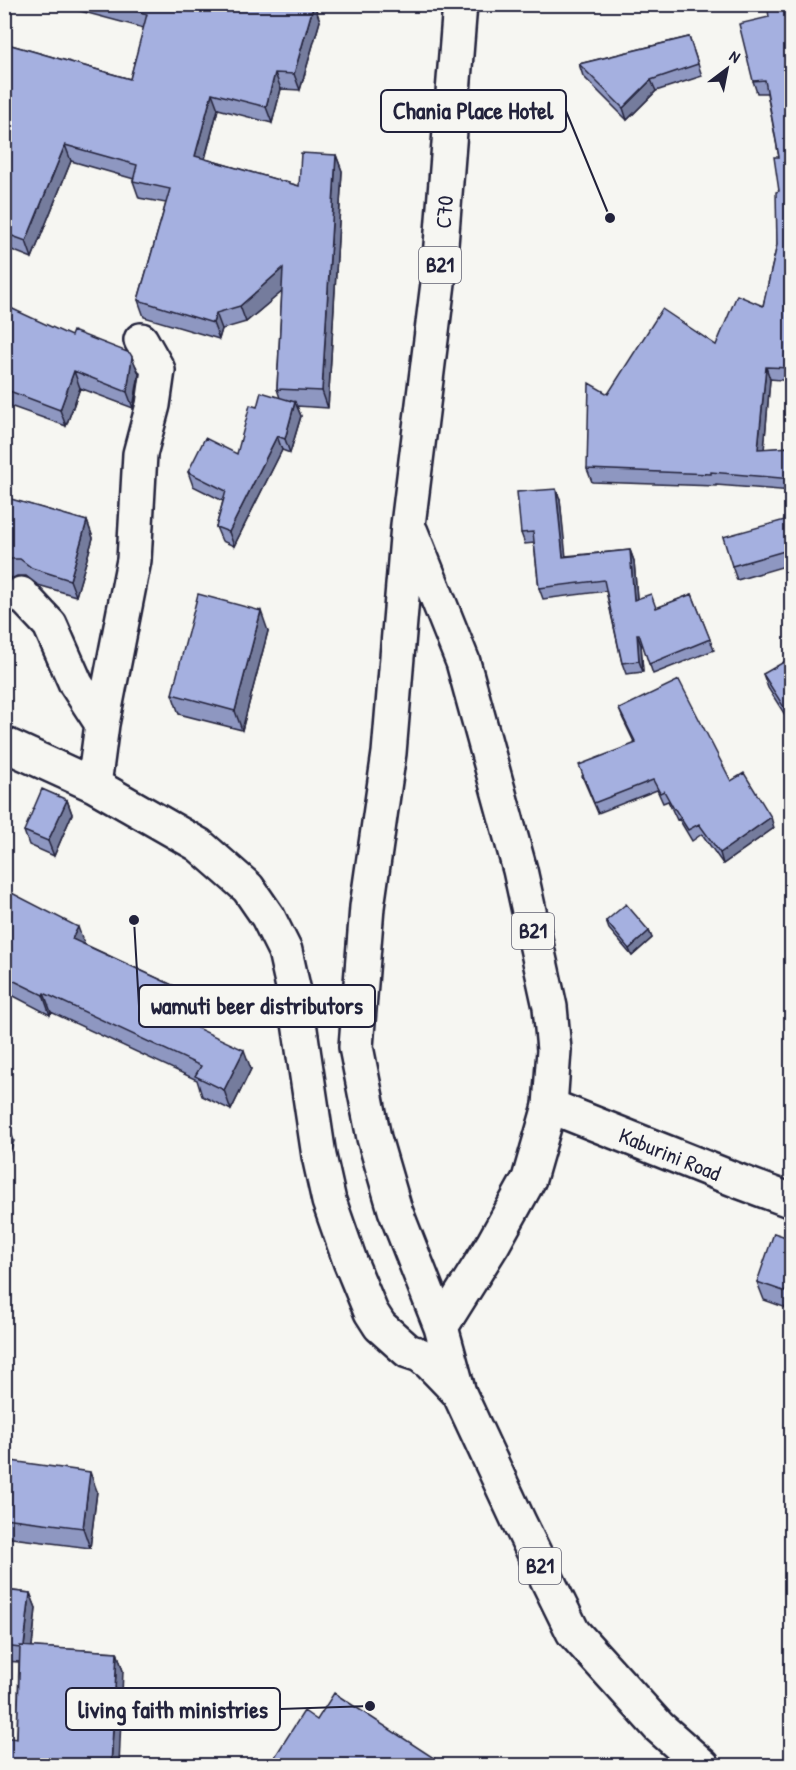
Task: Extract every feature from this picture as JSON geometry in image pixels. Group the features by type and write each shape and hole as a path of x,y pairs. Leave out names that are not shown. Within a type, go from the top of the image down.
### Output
{"main road":[{"name":"C70","path":"408,525 438,283 460,4"},
{"path":"94,785 102,724 134,560 140,454 153,405 158,370 141,340"},
{"name":"B21","path":"408,525 463,662 520,870 550,1007 554,1050 550,1106 529,1179 493,1244 441,1327"},
{"name":"B21","path":"408,525 389,753 367,907 356,1047 374,1138 395,1210 441,1327 459,1393 573,1632 659,1727 703,1766"},
{"path":"21,594 50,625 76,684 102,724"},
{"path":"4,744 94,785 198,845 248,888 268,917 285,951 295,996 319,1156 329,1201 371,1312 380,1326 408,1351 420,1355 430,1363 459,1393"},
{"name":"Kaburini Road","path":"550,1106 792,1201"}],"building":[{"path":"112,4 314,4 294,74 275,73 266,107 212,93 195,156 299,186 301,153 336,155 322,391 277,389 283,268 240,306 216,313 213,323 138,300 170,189 133,181 137,165 65,145 26,241 4,233 4,43 130,79 147,14"},
{"path":"767,4 792,4 792,368 766,367 758,449 792,447 792,479 711,472 711,474 587,469 589,383 608,394 662,309 716,345 737,295 763,306 777,245 776,192 779,191 774,157 779,157 765,80 753,81 739,24 769,17"},
{"path":"689,37 698,64 651,80 623,108 579,64"},
{"path":"4,305 71,336 73,331 130,353 132,357 127,392 74,371 60,410 4,389"},
{"path":"261,392 295,402 285,439 277,436 229,532 216,527 226,491 188,472 205,438 237,454 250,405 257,407"},
{"path":"556,489 563,557 630,550 634,600 651,594 656,608 692,594 710,639 649,664 639,634 637,634 639,661 622,663 604,580 539,588 533,532 521,533 517,492"},
{"path":"4,497 87,521 70,580 32,568 20,559 4,560"},
{"path":"792,518 792,557 788,550 732,566 723,537"},
{"path":"198,594 261,611 235,711 172,694"},
{"path":"789,659 792,664 792,720 763,674"},
{"path":"679,680 731,781 744,773 771,817 720,853 699,824 688,830 664,791 660,793 653,780 594,803 579,765 636,743 619,709"},
{"path":"42,789 67,800 48,841 24,831"},
{"path":"4,889 78,927 72,939 194,995 182,1021 244,1050 224,1090 195,1076 201,1066 4,976"},
{"path":"626,904 649,931 629,949 606,921"},
{"path":"774,1233 792,1239 792,1294 757,1282"},
{"path":"4,1460 90,1472 83,1528 4,1518"},
{"path":"4,1590 30,1593 24,1646 20,1648 4,1646"},
{"path":"20,1646 117,1652 111,1766 4,1766 4,1737 17,1739"},
{"path":"334,1693 446,1766 269,1766 304,1711 317,1720"}],"place":[{"name":"Chania Place Hotel","path":"610,218"},
{"name":"wamuti beer distributors","path":"134,920"},
{"name":"living faith ministries","path":"370,1706"}]}
